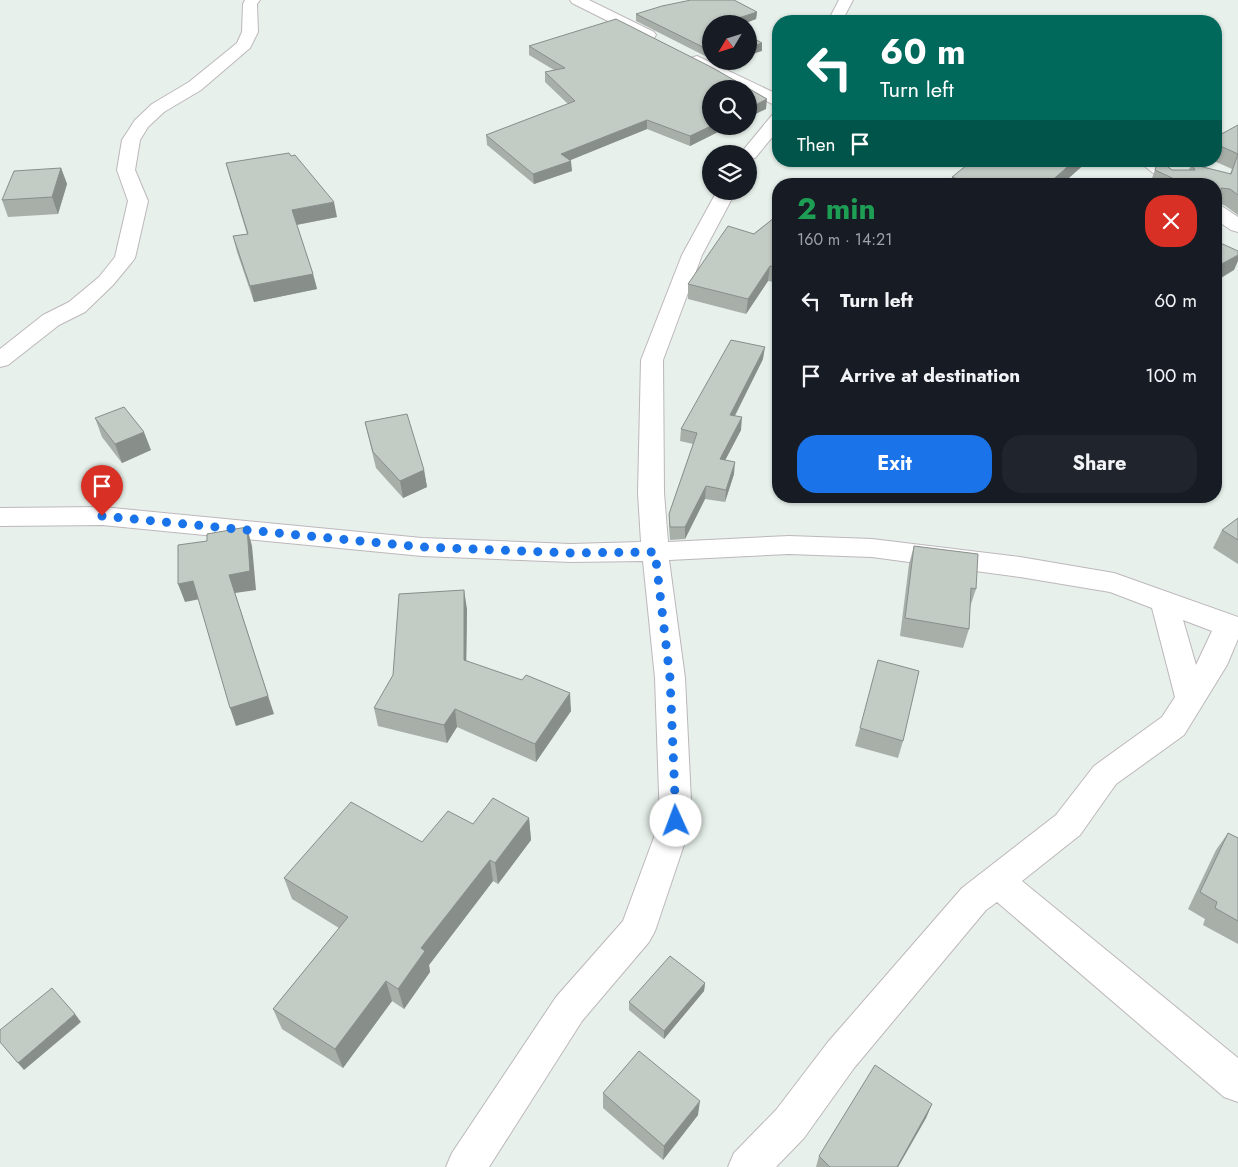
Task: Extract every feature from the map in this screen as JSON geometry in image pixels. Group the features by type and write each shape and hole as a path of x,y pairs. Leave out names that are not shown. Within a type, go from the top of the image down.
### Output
{"street":[{"path":"0,360 51,320 78,307 106,281 125,258 138,201 126,170 131,140 141,124 158,108 195,86 244,45 250,32 250,4 252,0"},
{"path":"576,0 660,41"},
{"path":"843,15 846,0"},
{"path":"686,55 772,98"},
{"path":"756,145 772,126"},
{"path":"1155,167 1171,178"},
{"path":"466,1167 569,1009 637,931 676,821 670,678 655,552 651,492 652,360 692,255 722,200"},
{"path":"1222,214 1238,226"},
{"path":"0,517 102,516 422,547 571,553 655,552 789,545 872,548 1011,566 1114,583 1233,627 1212,665 1173,726 1105,775 1068,825 974,899 841,1055 790,1124 748,1167"},
{"path":"1164,602 1190,700"},
{"path":"997,881 1238,1083"}],"building":[{"path":"691,0 734,0 757,12 748,15 702,15 702,47 636,14"},
{"path":"616,19 702,62 702,70 716,70 734,80 702,80 702,130 690,136 647,120 561,154 571,161 533,174 486,135 575,101 545,72 565,68 529,46"},
{"path":"757,93 767,99 757,104"},
{"path":"1238,125 1238,154 1222,147 1222,134"},
{"path":"289,153 291,156 295,155 334,202 292,210 313,274 250,286 233,236 248,234 226,163"},
{"path":"1238,154 1238,195 1230,189 1222,188 1222,178 1172,178 1155,170 1156,167 1168,167 1172,170 1195,170 1193,167 1203,167 1231,174"},
{"path":"964,167 1067,167 1055,178 952,177"},
{"path":"61,168 52,197 2,200 14,171"},
{"path":"772,220 772,266 770,266 748,299 688,284 728,226 754,234"},
{"path":"1222,244 1238,251 1238,255 1222,264"},
{"path":"731,340 765,347 730,415 742,417 720,459 735,462 726,490 706,486 685,527 670,527 669,514 697,433 681,429"},
{"path":"124,407 144,432 115,444 95,418"},
{"path":"407,414 424,470 400,481 373,452 365,422"},
{"path":"1238,518 1238,540 1222,530"},
{"path":"247,527 250,571 229,575 268,696 230,708 193,581 178,584 178,545 207,541 207,534"},
{"path":"914,546 978,554 976,589 971,588 969,629 905,618"},
{"path":"464,590 464,660 522,680 526,675 570,693 535,744 455,709 444,725 374,708 393,675 399,594"},
{"path":"878,660 919,671 903,741 860,728"},
{"path":"493,798 529,818 495,863 490,860 421,948 425,951 398,989 386,981 335,1049 273,1009 348,917 284,878 351,802 422,842 448,811 473,824"},
{"path":"1228,833 1238,838 1238,921 1215,908 1217,902 1200,892"},
{"path":"670,956 705,983 664,1031 629,1002"},
{"path":"52,988 75,1014 18,1063 0,1042 0,1030"},
{"path":"639,1051 700,1101 664,1146 603,1093"},
{"path":"875,1065 932,1104 897,1167 830,1167 819,1156"}],"route":[{"path":"102,516 422,547 571,553 655,552 670,678 676,821"}]}
